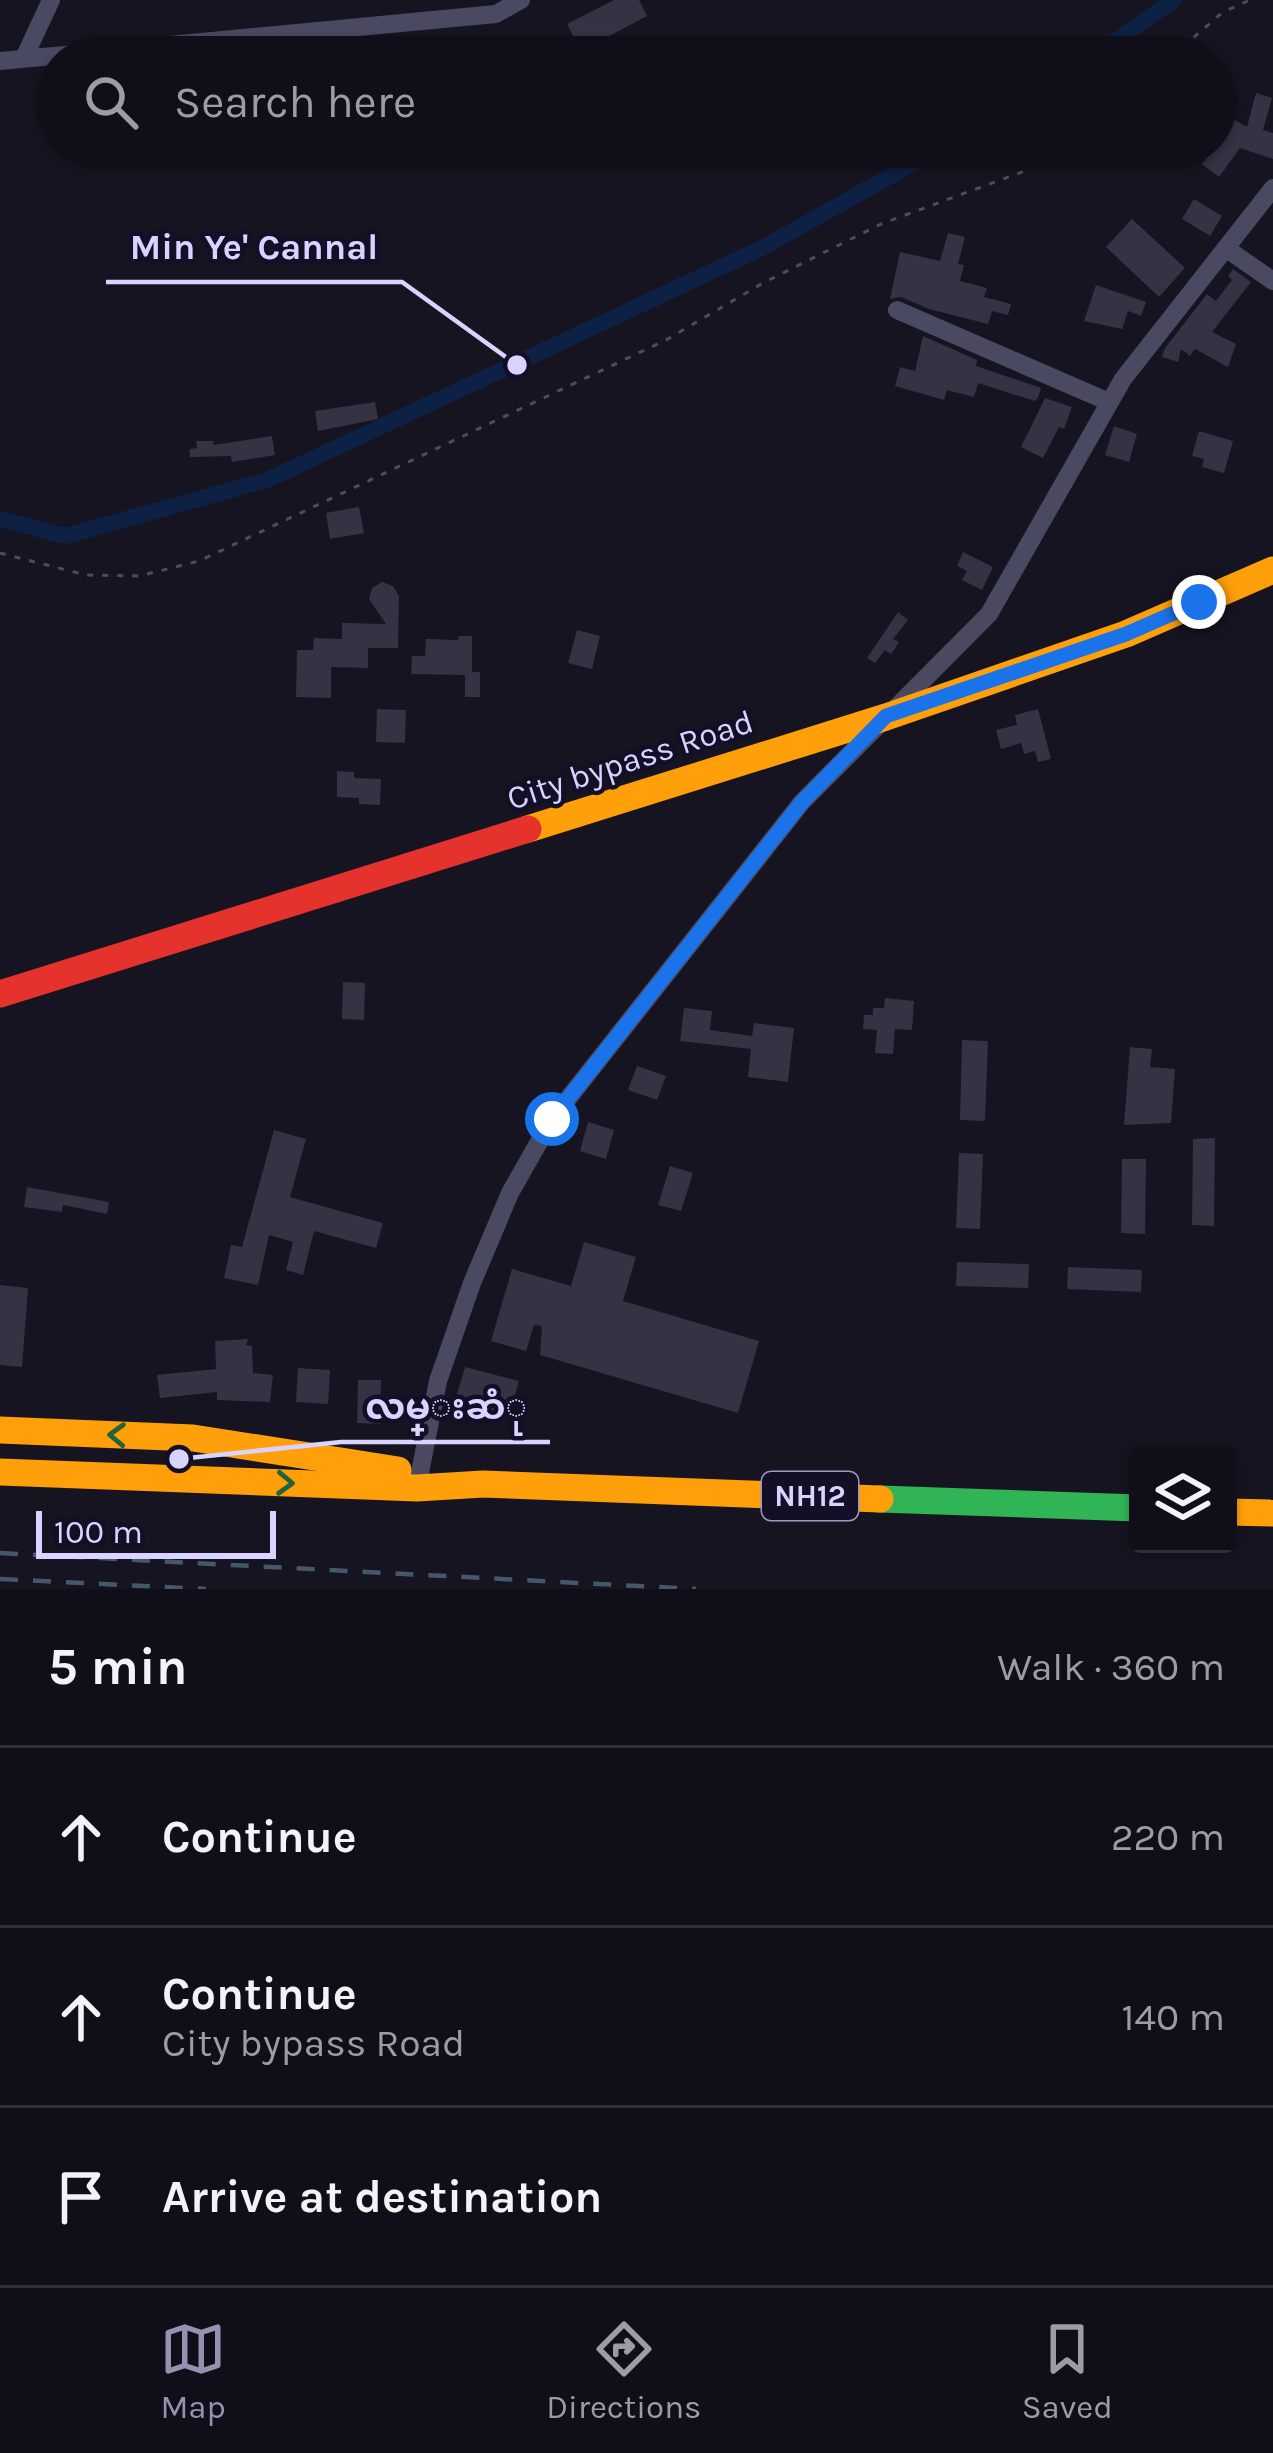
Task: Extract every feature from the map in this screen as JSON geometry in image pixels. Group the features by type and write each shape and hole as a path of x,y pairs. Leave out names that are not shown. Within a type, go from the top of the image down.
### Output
{"main road":[{"name":"City bypass Road","path":"0,994 886,716 1126,634 1273,570"},
{"name":"NH12","path":"0,1430 193,1438 419,1480"},
{"name":"NH12","path":"0,1472 419,1480 1129,1508"},
{"path":"1237,1512 1273,1513"}],"street":[{"path":"24,58 51,0"},
{"path":"260,36 496,14 521,0"},
{"path":"0,61 36,57"},
{"path":"419,1480 438,1381 472,1283 510,1193 552,1119 802,802 989,614 1123,379 1273,188"},
{"path":"1227,250 1273,281"},
{"path":"897,310 1109,402"}],"path":[{"path":"1195,36 1223,11 1250,0"},
{"path":"0,553 86,574 139,576 199,561 646,350 763,283 881,224 1028,168"}],"building":[{"path":"614,0 639,0 647,16 609,36 573,36 567,24"},
{"path":"1256,93 1272,98 1263,130 1273,133 1273,159 1240,148 1237,152 1237,121 1247,127"},
{"path":"1194,199 1222,216 1210,236 1182,219"},
{"path":"1132,219 1185,268 1159,297 1106,247"},
{"path":"948,233 965,237 958,264 964,265 960,281 987,288 984,297 1011,304 1008,315 992,311 988,324 901,297 890,299 900,252 940,261"},
{"path":"1233,269 1251,282 1212,332 1236,344 1228,367 1195,349 1190,356 1181,349 1178,362 1162,357 1207,294 1216,301 1232,280 1228,276"},
{"path":"1096,285 1146,302 1141,316 1128,311 1122,329 1084,321"},
{"path":"923,336 977,360 976,366 1041,388 1038,398 1035,401 978,383 974,397 947,390 944,400 895,386 900,367 915,371"},
{"path":"1045,398 1072,407 1064,429 1059,427 1043,458 1021,447"},
{"path":"375,402 378,419 318,431 315,411"},
{"path":"1114,426 1137,434 1129,462 1105,455"},
{"path":"1199,431 1233,441 1224,473 1202,467 1204,459 1192,456"},
{"path":"272,436 275,455 232,462 231,456 190,457 196,441 213,441 214,445"},
{"path":"359,507 364,533 330,539 326,513"},
{"path":"963,552 993,567 982,590 962,580 967,571 957,566"},
{"path":"382,582 393,586 399,596 398,648 368,648 368,668 331,667 331,698 296,697 297,650 313,650 314,638 342,639 342,623 386,624 369,599 372,588"},
{"path":"898,612 908,620 893,639 899,642 891,654 885,650 875,663 867,658"},
{"path":"577,630 600,636 592,669 568,663"},
{"path":"472,636 472,672 480,672 480,697 465,697 465,675 411,674 412,656 425,656 426,639 458,640"},
{"path":"377,709 406,710 405,743 376,742"},
{"path":"1038,709 1051,759 1038,762 1035,751 1024,754 1021,743 1001,749 996,730 1017,725 1015,715"},
{"path":"337,771 354,772 354,778 381,779 380,805 337,797"},
{"path":"343,982 365,983 364,1020 342,1019"},
{"path":"885,998 914,1001 912,1030 895,1029 893,1054 875,1053 877,1030 863,1029 864,1015 873,1015 873,1008 884,1008"},
{"path":"684,1008 712,1011 710,1030 752,1036 754,1023 794,1028 788,1082 748,1077 751,1049 680,1041"},
{"path":"962,1040 988,1041 985,1121 960,1120"},
{"path":"1130,1047 1152,1049 1150,1067 1175,1069 1171,1123 1124,1125"},
{"path":"637,1066 666,1076 657,1100 628,1090"},
{"path":"588,1122 614,1130 606,1159 580,1151"},
{"path":"274,1130 306,1139 290,1197 383,1223 376,1248 314,1231 303,1275 286,1270 293,1242 269,1235 258,1285 224,1278 231,1245 242,1247"},
{"path":"1215,1138 1214,1226 1192,1225 1193,1139"},
{"path":"959,1153 983,1154 980,1229 956,1228"},
{"path":"1122,1159 1146,1159 1145,1234 1121,1233"},
{"path":"670,1166 693,1173 681,1211 658,1205"},
{"path":"27,1187 109,1202 107,1214 63,1205 62,1212 24,1207"},
{"path":"584,1242 636,1257 623,1301 759,1341 738,1413 540,1355 542,1326 534,1325 526,1351 491,1341 512,1269 571,1286"},
{"path":"957,1262 1029,1264 1028,1288 956,1286"},
{"path":"1068,1267 1142,1270 1141,1292 1067,1289"},
{"path":"0,1285 28,1288 22,1367 0,1365"},
{"path":"248,1339 253,1373 273,1375 270,1402 217,1400 217,1392 160,1398 157,1375 216,1369 215,1341"},
{"path":"465,1367 519,1381 509,1415 455,1401"},
{"path":"298,1368 330,1370 328,1404 296,1402"},
{"path":"358,1380 381,1380 380,1424 357,1423"}],"waterway":[{"path":"1122,36 1174,0"},
{"path":"0,519 65,536 267,480 762,248 905,168"}],"railway":[{"path":"0,1553 696,1589"},
{"path":"0,1579 206,1589"}],"traffic: fast":[{"path":"880,1499 1129,1508"}],"traffic: slow":[{"path":"528,829 886,717 1126,634 1273,570"},
{"path":"0,1430 193,1438 398,1470"},
{"path":"0,1472 880,1499"},
{"path":"1237,1512 1273,1513"}],"traffic: jam":[{"path":"0,994 528,829"}],"place":[{"name":"Min Ye' Cannal","path":"517,365"},
{"name":"လမ္းဆံု","path":"179,1459"}],"route":[{"path":"552,1119 802,802 886,716 1126,634 1199,602"}]}
